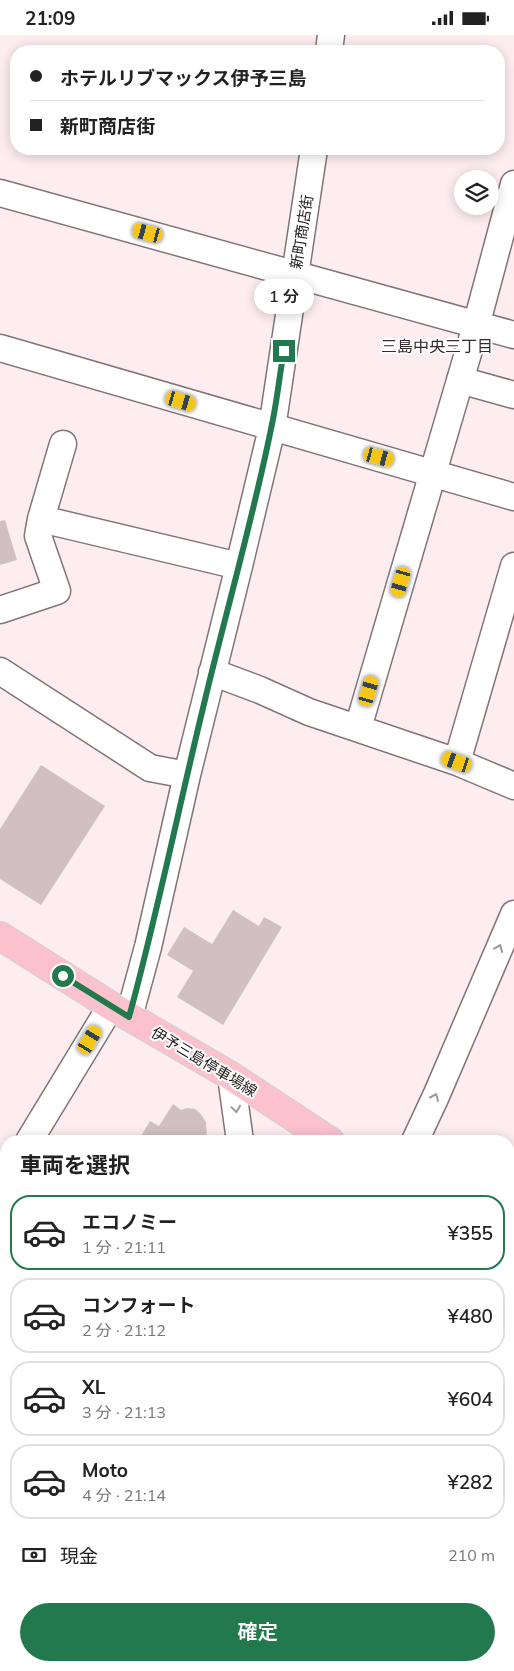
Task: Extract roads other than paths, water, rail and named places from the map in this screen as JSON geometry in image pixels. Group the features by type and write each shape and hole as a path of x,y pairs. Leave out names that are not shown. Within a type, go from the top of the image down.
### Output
{"main road":[{"name":"伊予三島停車場線","path":"0,936 120,1012 231,1076 321,1135"}],"street":[{"name":"新町商店街","path":"33,1135 120,1012 148,947 187,775 272,428 313,155"},
{"path":"358,728 476,325 514,184"},
{"path":"0,193 514,335"},
{"path":"0,348 514,497"},
{"path":"460,380 514,395"},
{"path":"0,610 57,591 38,536 41,519 64,444"},
{"path":"41,519 239,566"},
{"path":"457,762 514,566"},
{"path":"0,671 150,768 187,775"},
{"path":"212,672 260,690 309,712 457,762 514,786"},
{"path":"418,1135 514,914"},
{"path":"231,1076 239,1135"}],"district":[{"name":"三島中央三丁目","path":"437,346"}]}
